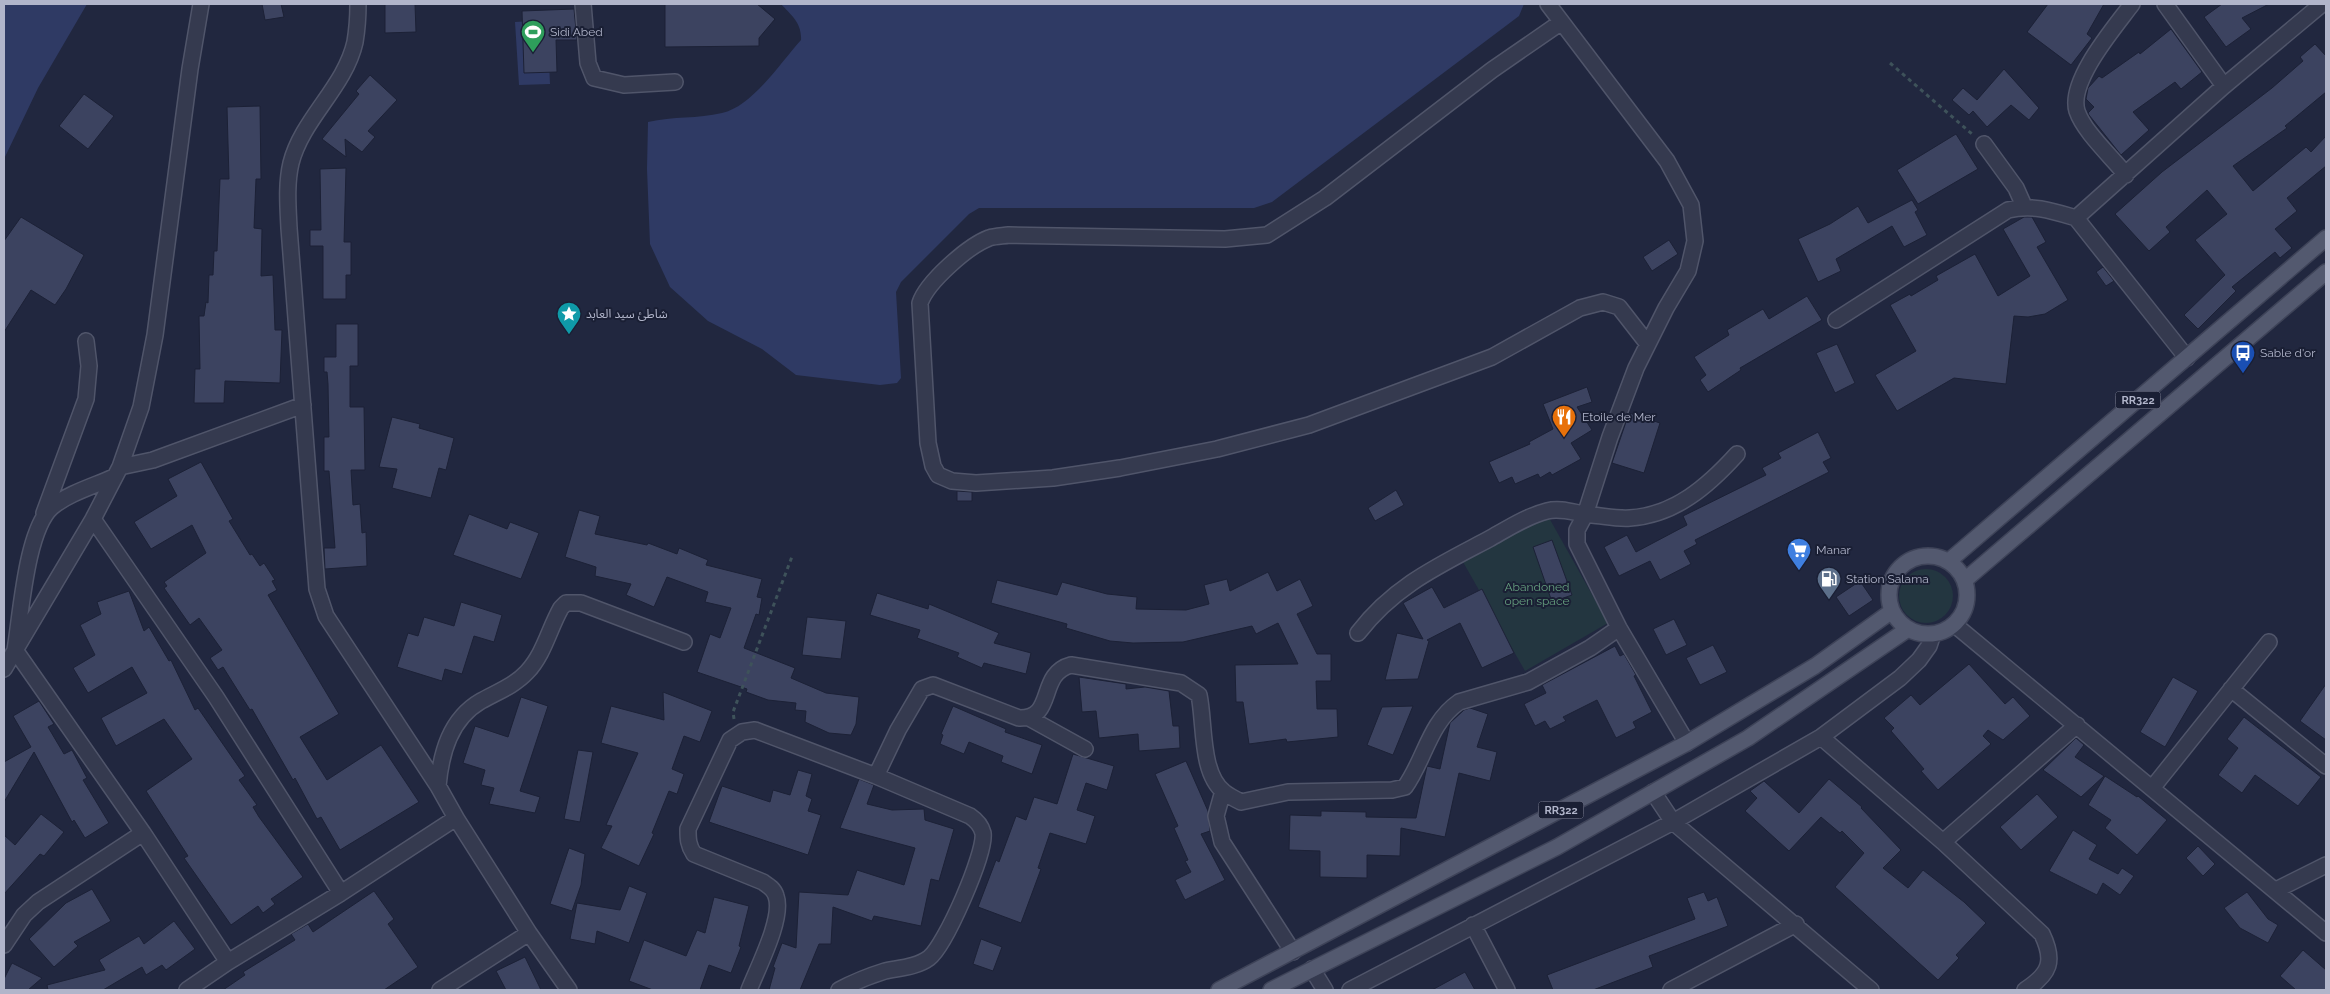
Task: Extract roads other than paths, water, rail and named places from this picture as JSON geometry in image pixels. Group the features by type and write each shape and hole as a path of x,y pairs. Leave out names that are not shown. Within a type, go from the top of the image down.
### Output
{"main road":[{"name":"RR322","path":"1949,561 2326,238"},
{"name":"RR322","path":"1965,580 2326,272"},
{"path":"1925,556 1938,556 1949,561 1959,569 1965,580 1968,592 1967,604 1962,616 1955,625 1933,634 1920,634 1908,629 1892,611 1889,599 1890,586 1894,575 1902,565 1913,559 1925,556"},
{"name":"RR322","path":"1219,990 1687,743 1815,666 1892,611"},
{"name":"RR322","path":"1271,990 1557,847 1748,738 1908,629"}],"street":[{"path":"4,669 93,519 117,472 141,406 150,371 190,69 201,4"},
{"path":"358,4 355,43 342,73 300,140 291,163 288,190 289,228 317,589 326,616 438,786 456,818 529,933 569,990"},
{"path":"583,4 588,63 594,78 624,85 675,82"},
{"path":"1548,4 1560,23 1667,161 1690,205 1695,241 1688,271 1647,343 1610,437 1585,515 1577,530 1577,544 1619,628 1687,743"},
{"path":"2126,175 2085,126 2077,110 2076,94 2084,72 2132,4"},
{"path":"2165,4 2224,86"},
{"path":"2076,218 2224,86 2322,4"},
{"path":"1560,23 1492,70 1325,198 1266,235 1225,239 1008,235 990,238 976,245 930,285 920,303 928,442 933,466 938,475 952,481 976,483 1053,478 1218,449 1309,425 1492,357 1580,308 1603,302 1619,307 1647,343"},
{"path":"1984,144 2016,188 2024,206"},
{"path":"1836,320 2008,210 2024,206 2042,208 2076,218 2187,358"},
{"path":"86,341 89,366 86,399 32,543 16,650 143,833 228,962"},
{"path":"42,519 60,501 117,472 303,405"},
{"path":"1358,633 1372,614 1403,587 1423,574 1528,518 1548,511 1572,511 1585,515 1630,518 1663,511 1690,499 1717,476 1737,454"},
{"path":"93,519 216,697 341,893"},
{"path":"438,786 440,762 448,738 462,717 481,701 513,684 527,672 538,658 557,614 566,603 581,603 684,642"},
{"path":"1955,625 2326,933"},
{"path":"876,776 898,730 922,689 933,686 1018,718 1029,718 1036,715 1041,708 1054,675 1061,668 1071,666 1181,683 1191,688 1199,695 1207,760 1214,778 1223,791 1241,802 1288,792 1392,790 1405,787 1412,777 1436,726 1450,708 1459,702 1528,682 1590,648 1619,628"},
{"path":"1350,990 1673,822 1821,737 1900,678 1920,660 1929,646 1933,634"},
{"path":"2152,787 2269,642"},
{"path":"2231,689 2326,766"},
{"path":"1029,718 1085,749"},
{"path":"1943,842 2077,725"},
{"path":"749,990 776,919 778,906 776,896 771,887 763,882 694,854 689,847 688,829 730,740 742,732 755,730 876,776 976,820 982,831 982,846 945,939 930,957 922,962 866,977 839,990"},
{"path":"1821,737 1943,842 2042,934 2048,947 2050,964 2044,976 2025,990"},
{"path":"1223,791 1216,816 1222,842 1293,952"},
{"path":"1653,792 1673,822 1796,924 1871,990"},
{"path":"187,990 228,962 341,893 456,818"},
{"path":"4,945 24,915 38,902 143,833"},
{"path":"2276,890 2326,864"},
{"path":"1671,990 1796,924"},
{"path":"1473,925 1507,990"},
{"path":"440,990 529,933"},
{"path":"1312,969 1324,990"}],"water":[{"path":"4,4 87,4 38,88 4,159"},
{"path":"781,4 1524,4 1519,16 1272,202 1254,208 979,208 969,214 901,282 896,292 901,378 897,383 880,385 796,375 762,349 708,321 670,287 650,244 647,169 648,122 722,113 733,109 755,93 801,40 798,24"},
{"name":"Sidi Abed","path":"547,20 550,84 519,85 515,22"}],"place":[{"name":"Sidi Abed","path":"533,53"},
{"name":"شاطئ سيد العابد","path":"569,335"},
{"name":"Sable d'or","path":"2243,374"},
{"name":"Etoile de Mer","path":"1564,438"},
{"name":"Manar","path":"1799,571"},
{"name":"Station Salama","path":"1829,600"}],"park label":[{"name":"Abandoned open space","path":"1537,594"}]}
